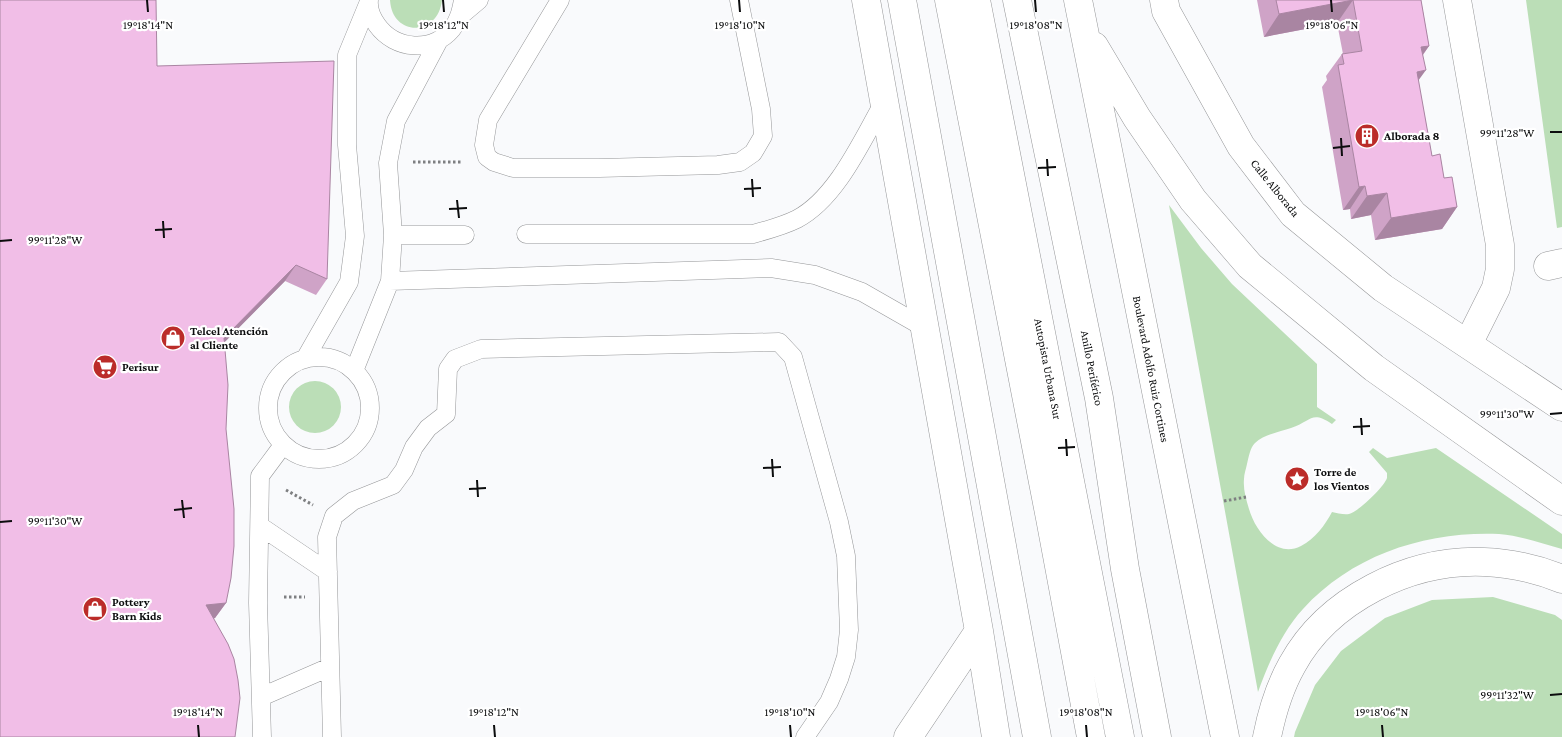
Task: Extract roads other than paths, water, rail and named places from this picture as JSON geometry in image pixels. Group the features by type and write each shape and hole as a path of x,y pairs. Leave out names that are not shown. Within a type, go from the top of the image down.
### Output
{"main road":[{"path":"866,0 979,631 996,737"},
{"path":"889,0 942,224"},
{"path":"902,0 1038,737"},
{"path":"949,0 1091,737"},
{"name":"Autopista Urbana Sur","path":"976,0 1120,737"},
{"name":"Anillo Periférico","path":"1017,0 1098,398 1125,569 1157,737"},
{"name":"Calle Alborada","path":"1164,0 1166,10 1241,146 1293,214 1383,288 1562,407"},
{"path":"1457,0 1500,245 1500,269 1496,288 1468,344"},
{"path":"1080,13 1137,118 1193,200 1250,266 1374,368 1562,501"},
{"name":"Boulevard Adolfo Ruiz Cortines","path":"1080,13 1225,737"},
{"path":"1267,737 1280,688 1301,651 1337,610 1362,594 1388,581 1420,570 1453,563 1484,562 1514,565 1562,579"},
{"path":"908,737 979,631"}],"lane":[{"path":"354,371 390,281 394,234 388,163 396,121 440,40 452,29 461,8 479,0"},
{"path":"560,0 488,120 484,145 487,157 494,162 513,168 667,167 740,162 753,153 763,136 761,109 739,0"},
{"path":"368,2 373,19 382,32 395,41 410,46 425,45 440,40"},
{"path":"305,358 349,282 355,236 347,145 347,55 368,2"},
{"path":"526,234 753,234 776,228 798,218 818,204 842,174 884,102"},
{"path":"394,234 465,235"},
{"path":"390,281 771,268 815,275 862,292 925,328"},
{"path":"332,737 327,537 334,516 353,501 393,485 404,470 414,447 428,428 446,414 448,369 455,359 481,349 779,342 793,357 830,485 846,556 850,630 846,657 830,702 805,737"},
{"path":"323,357 340,361 354,371 364,384 369,399 370,415 366,430 356,443 344,453 329,458 313,459 298,455 284,445 273,431 268,413 269,396 277,379 289,366 305,358 323,357"},
{"path":"262,737 258,603 260,476 284,445"},
{"path":"260,526 328,572"},
{"path":"261,697 330,667"}],"place":[{"name":"Alborada 8","path":"1367,136"},
{"name":"Telcel Atención al Cliente","path":"173,338"},
{"name":"Perisur","path":"105,367"},
{"name":"Torre de los Vientos","path":"1297,479"},
{"name":"Pottery Barn Kids","path":"95,609"}]}
